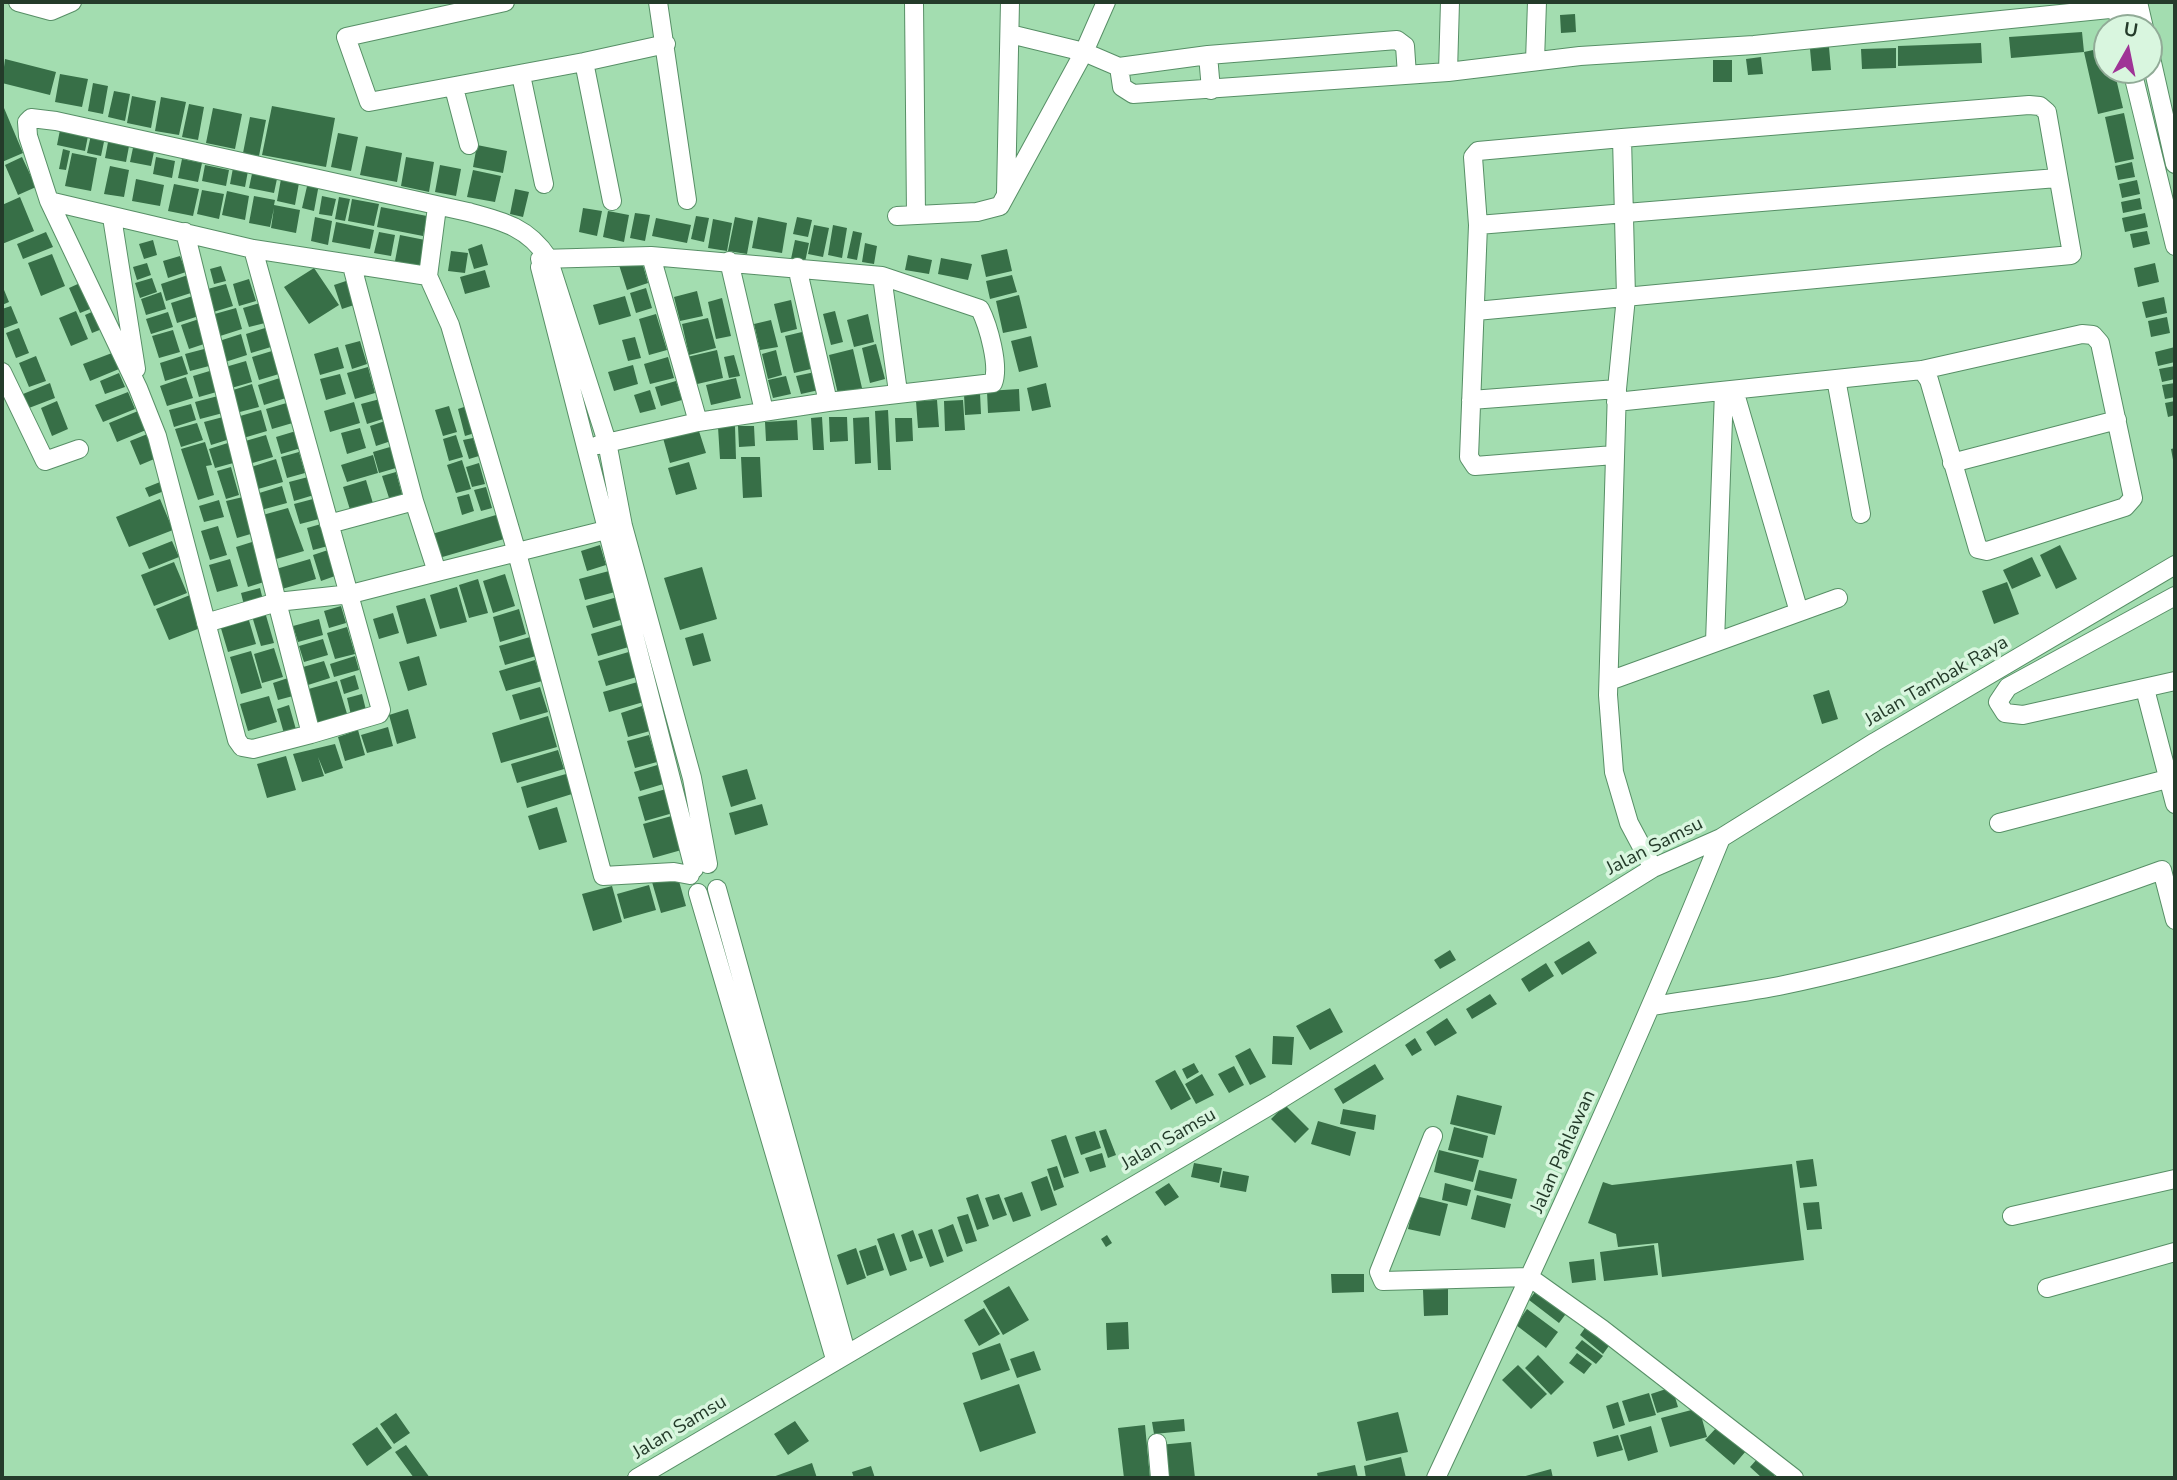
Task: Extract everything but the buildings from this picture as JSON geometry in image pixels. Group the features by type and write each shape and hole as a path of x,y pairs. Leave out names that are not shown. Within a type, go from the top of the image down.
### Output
{"street":[{"path":"18,2 51,11 72,2"},
{"path":"505,2 435,10 346,37 369,102 521,75 666,44"},
{"path":"658,2 687,200"},
{"path":"914,2 916,215"},
{"path":"1005,200 1010,2"},
{"path":"1448,72 1450,2"},
{"path":"1535,61 1537,2"},
{"path":"897,216 977,212 1000,206 1084,52 1102,4"},
{"path":"1119,67 1122,87 1133,94 1211,90 1448,72 1535,61 1823,38 2017,10 2139,4"},
{"path":"1010,34 1084,52 1119,67 1209,55 1397,40 1405,46 1407,75"},
{"path":"1209,55 1211,90"},
{"path":"584,62 612,201"},
{"path":"521,75 544,184"},
{"path":"2135,84 2175,246"},
{"path":"2157,84 2175,164"},
{"path":"454,88 469,145"},
{"path":"1476,311 2071,255 2074,253 2057,178 2047,112 2040,106 2029,105 1478,151 1472,157 1478,225 1469,457 1475,466 1614,455"},
{"path":"253,249 351,594 381,710 375,717 253,749 242,747 231,721 157,436 138,388 49,201 27,136 27,122 31,118 514,225 542,253 607,442 615,528"},
{"path":"1622,138 1626,297 1616,396 1609,681 1614,772 1629,823 1653,868"},
{"path":"1478,225 2057,178"},
{"path":"49,201 253,249 428,276"},
{"path":"437,207 428,276 450,325 517,553 603,876 697,869 721,876 717,889 762,1086"},
{"path":"112,217 138,388"},
{"path":"185,232 311,734"},
{"path":"542,253 729,261 882,276 980,309 988,324 995,371 993,383 898,392 764,411 698,422 588,448"},
{"path":"542,253 588,448 692,778 697,869 692,888 698,893 762,1086 841,1356"},
{"path":"651,256 698,422"},
{"path":"729,261 764,411"},
{"path":"352,266 414,501 438,572"},
{"path":"797,267 828,402"},
{"path":"882,276 898,392"},
{"path":"1471,400 1729,391 1922,370 2082,334 2093,335 2100,343 2133,498 2125,507 1987,551 1978,549 1929,380 1922,370"},
{"path":"2,372 44,461 79,449"},
{"path":"1836,379 1861,514"},
{"path":"1729,391 1799,612"},
{"path":"1715,642 1729,391"},
{"path":"1952,463 2117,420"},
{"path":"329,524 414,501"},
{"path":"206,623 277,602 351,594 615,528"},
{"name":"Jalan Tambak Raya","path":"1721,838 1875,742 2175,565"},
{"path":"2175,596 2008,687 1998,702 2005,713 2023,715 2175,681"},
{"path":"1609,681 1838,598"},
{"path":"2145,689 2172,778 2175,804"},
{"path":"1999,823 2172,778"},
{"name":"Jalan Samsu","path":"637,1478 1276,1102 1653,868 1721,838"},
{"name":"Jalan Pahlawan","path":"1436,1478 1562,1211 1653,1006 1721,838"},
{"path":"1653,1006 1779,986 1908,954 2038,915 2169,868 2175,920"},
{"path":"698,893 708,894 717,889"},
{"path":"1433,1136 1383,1262 1380,1278 1389,1283 1529,1277 1602,1328 1794,1478"},
{"path":"2012,1216 2175,1179"},
{"path":"2048,1287 2175,1252"},
{"path":"1157,1443 1160,1478"}]}
